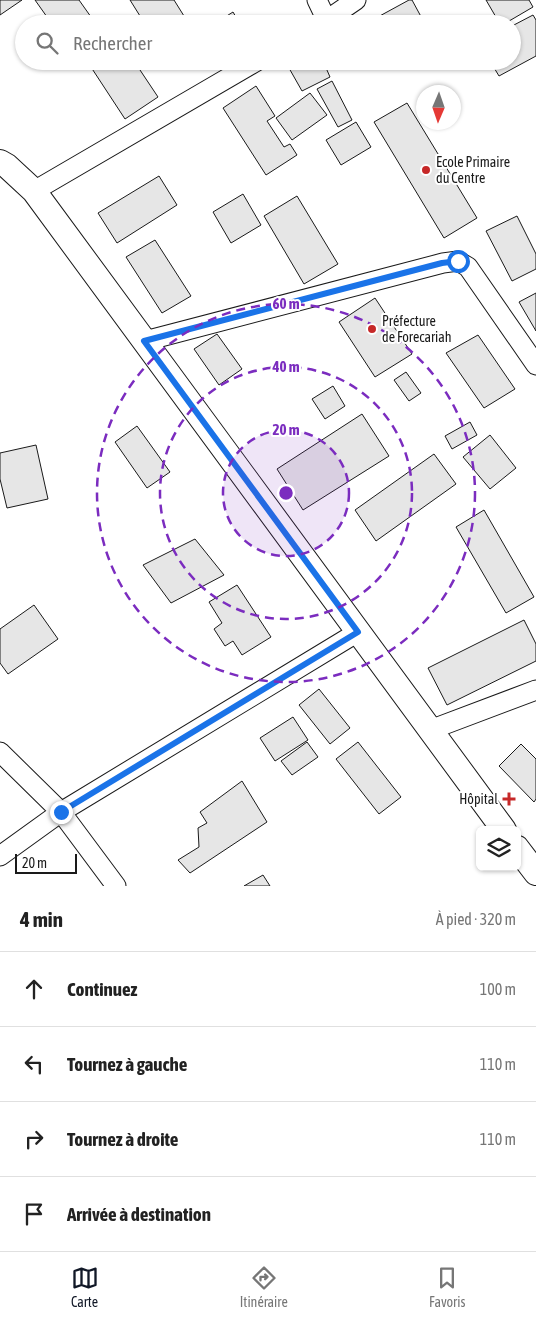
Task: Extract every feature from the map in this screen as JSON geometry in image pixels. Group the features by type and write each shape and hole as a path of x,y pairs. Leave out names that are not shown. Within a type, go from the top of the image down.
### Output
{"street":[{"path":"316,0 321,15"},
{"path":"334,15 356,0"},
{"path":"34,191 242,70"},
{"path":"0,162 34,191 501,826"},
{"path":"144,341 442,263 458,261 468,266 536,365"},
{"path":"0,856 61,812 358,632"},
{"path":"430,730 536,690"},
{"path":"0,752 61,812 116,886"},
{"path":"521,853 536,873"}],"building":[{"path":"0,0 22,0 0,15"},
{"path":"35,0 79,0 90,15 46,15"},
{"path":"130,0 174,0 183,15 139,15"},
{"path":"412,0 420,15 382,15"},
{"path":"486,0 529,0 533,7 519,15 495,15"},
{"path":"533,15 536,20 536,56 521,64 521,21"},
{"path":"93,70 140,70 158,97 125,119"},
{"path":"290,70 327,70 330,77 302,91"},
{"path":"495,70 510,70 499,76"},
{"path":"332,81 352,120 338,127 317,89"},
{"path":"256,86 275,116 267,121 284,147 290,144 297,155 266,175 223,108"},
{"path":"310,93 327,115 292,140 276,118"},
{"name":"Ecole Primaire du Centre","path":"407,103 416,118 416,130 423,130 477,218 444,238 374,122"},
{"path":"356,122 371,147 341,165 326,140"},
{"path":"159,176 177,205 117,243 98,213"},
{"path":"243,194 261,225 231,243 213,212"},
{"path":"297,196 338,264 304,284 264,216"},
{"path":"517,216 536,254 536,269 512,281 486,231"},
{"path":"155,240 191,296 162,313 126,257"},
{"path":"536,293 536,331 519,302"},
{"path":"375,298 412,354 375,377 339,322"},
{"path":"217,334 242,369 219,385 194,349"},
{"path":"478,335 515,389 484,408 446,353"},
{"path":"406,372 421,393 409,401 394,380"},
{"path":"333,386 345,406 325,419 312,399"},
{"path":"362,414 389,456 303,510 277,469"},
{"path":"470,422 477,435 452,449 445,436"},
{"path":"137,426 170,472 147,488 115,442"},
{"path":"490,435 516,468 490,489 463,457"},
{"path":"36,445 48,499 7,508 0,479 0,453"},
{"path":"434,454 456,484 376,541 355,510"},
{"path":"484,510 534,597 506,613 456,527"},
{"path":"195,539 224,575 171,603 143,565"},
{"path":"237,585 271,637 242,655 233,641 225,646 214,629 222,623 209,602"},
{"path":"34,605 58,639 8,674 0,663 0,629"},
{"path":"524,620 536,644 536,661 447,705 428,668"},
{"path":"319,689 350,728 330,744 299,705"},
{"path":"293,717 308,740 275,761 260,738"},
{"path":"307,742 318,757 292,775 281,761"},
{"path":"358,742 401,797 379,814 336,759"},
{"path":"521,744 536,759 536,799 534,802 499,766"},
{"path":"242,781 267,822 190,873 178,860 199,847 198,828 207,823 200,812"},
{"path":"263,875 270,886 244,886"}],"place":[{"name":"Ecole Primaire du Centre","path":"426,170"},
{"name":"Préfecture de Forecariah","path":"372,329"},
{"name":"Hôpital","path":"509,799"}],"route":[{"path":"61,812 358,632 144,341 442,263 458,261"}]}
